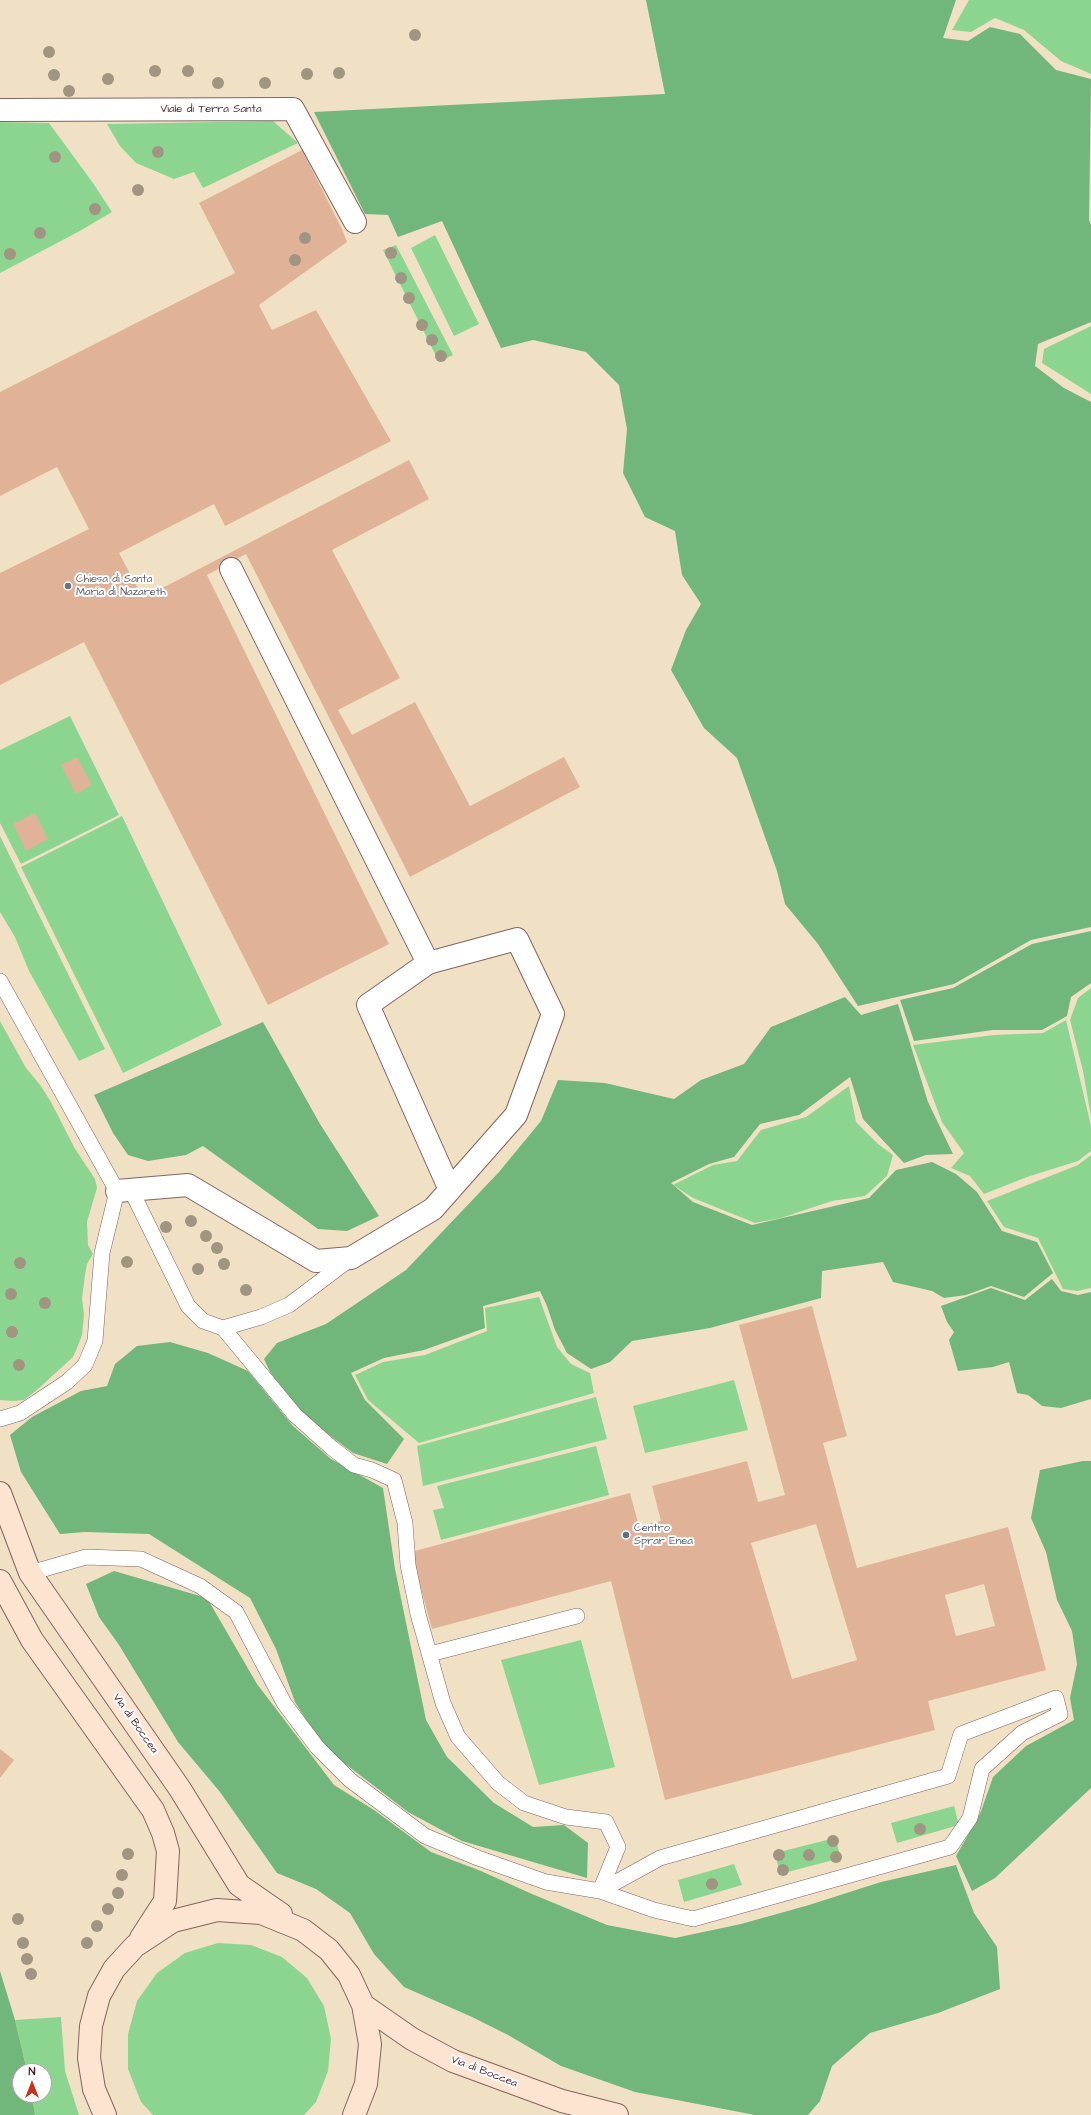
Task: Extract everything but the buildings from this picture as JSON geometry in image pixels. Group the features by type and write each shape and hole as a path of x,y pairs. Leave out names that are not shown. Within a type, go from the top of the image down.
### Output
{"main road":[{"name":"Via di Boccea","path":"0,1493 30,1573 180,1789 239,1885 303,1930"},
{"path":"0,1581 32,1640 153,1810 163,1833 168,1850 164,1901 135,1946 114,1969 99,1996 91,2026 89,2058 94,2089 105,2115"},
{"path":"135,1946 173,1921 216,1910 261,1913 303,1930 329,1950 349,1975 363,2005 370,2044 366,2084 354,2115"},
{"name":"Via di Boccea","path":"363,2005 412,2039 453,2061 562,2101 617,2115"}],"street":[{"name":"Viale di Terra Santa","path":"0,110 293,109 355,222"},
{"path":"231,569 428,963"},
{"path":"124,1190 188,1185 316,1261 351,1258 433,1209 450,1190 516,1115 553,1014 517,939 428,963 368,1005 450,1190"}],"lane":[{"path":"0,980 148,1228 188,1306 203,1321 223,1328 295,1415 311,1429 354,1465 372,1470 394,1480 405,1522 408,1565 417,1606 443,1703 458,1737 498,1783 524,1803 566,1817 606,1822 618,1848 600,1891"},
{"path":"0,1419 20,1413 67,1382 85,1365 95,1341 102,1252 124,1190"},
{"path":"223,1328 261,1317 289,1305 351,1258"},
{"path":"30,1573 86,1557 141,1559 200,1586 236,1612 284,1703 317,1747 350,1780 425,1836 478,1858 546,1882 600,1891 654,1910 693,1919 950,1848 970,1818 982,1769 1022,1733 1060,1714 1056,1698 961,1734 948,1776 660,1858 600,1891"},
{"path":"430,1654 577,1616"}],"green space":[{"path":"646,0 956,0 943,38 968,41 990,27 1020,34 1056,70 1091,79 1089,220 1091,225 1091,322 1038,344 1035,366 1064,388 1091,402 1091,927 1031,940 954,984 858,1006 818,944 785,904 777,871 737,758 704,728 671,670 686,630 701,604 682,575 675,531 645,517 623,473 627,429 619,385 586,352 533,340 501,348 442,221 398,237 388,215 365,214 314,112 665,94"},
{"path":"969,0 1091,0 1091,74 1061,61 1024,30 995,18 971,32 952,30"},
{"path":"273,121 298,143 203,188 194,172 174,179 136,163 120,146 107,124"},
{"path":"0,122 49,123 93,183 112,212 78,232 0,273"},
{"path":"435,235 479,324 454,336 411,248"},
{"path":"396,245 453,355 439,362 383,250"},
{"path":"1091,326 1091,394 1042,363 1044,349"},
{"path":"70,716 119,815 21,864 0,823 0,750"},
{"path":"122,816 222,1025 123,1073 21,867"},
{"path":"0,836 105,1049 79,1061 29,971 15,937 0,912"},
{"path":"1091,931 1091,983 1071,997 1067,1016 1042,1030 993,1030 914,1041 900,1000 953,988 1032,944"},
{"path":"1091,988 1091,1117 1083,1071 1070,1020 1078,998"},
{"path":"845,997 861,1015 898,1004 928,1102 953,1154 926,1155 904,1163 863,1119 850,1077 799,1115 760,1124 734,1157 709,1164 671,1183 693,1202 752,1225 869,1198 896,1170 932,1162 956,1174 977,1192 1002,1231 1037,1242 1053,1273 1024,1297 991,1286 966,1295 944,1298 932,1291 893,1282 883,1262 822,1271 821,1298 710,1328 632,1341 610,1362 591,1369 567,1353 555,1330 540,1291 483,1306 485,1328 424,1350 384,1358 351,1373 365,1400 404,1439 387,1464 353,1453 324,1431 298,1408 270,1372 264,1359 277,1343 326,1324 406,1270 499,1172 541,1121 558,1080 605,1083 674,1099 701,1080 744,1064 771,1027"},
{"path":"1066,1020 1091,1126 1091,1151 1078,1161 1027,1177 984,1194 970,1176 951,1168 964,1153 942,1122 913,1045 994,1035 1043,1033"},
{"path":"0,1021 26,1068 41,1086 51,1102 74,1147 95,1179 97,1188 87,1222 88,1245 93,1254 87,1264 85,1275 82,1299 84,1315 82,1335 77,1348 73,1357 38,1389 24,1400 12,1401 0,1400"},
{"path":"263,1022 320,1124 379,1216 347,1231 318,1229 203,1146 186,1155 148,1161 128,1155 113,1133 94,1095"},
{"path":"849,1086 856,1122 878,1144 893,1155 887,1176 865,1196 832,1201 781,1218 755,1223 693,1198 673,1185 713,1165 737,1161 761,1130 806,1117"},
{"path":"1091,1155 1091,1288 1077,1291 1063,1289 1038,1238 1004,1227 987,1201 1078,1165"},
{"path":"1052,1279 1061,1291 1078,1295 1091,1292 1091,1399 1061,1408 1042,1406 1028,1395 1017,1393 1009,1362 993,1367 958,1371 949,1340 954,1332 947,1322 941,1306 991,1288 1025,1300"},
{"path":"539,1297 557,1347 571,1364 590,1373 594,1393 419,1443 368,1400 355,1375 383,1362 425,1355 487,1331 485,1308"},
{"path":"170,1342 208,1353 248,1371 293,1426 331,1459 383,1488 395,1569 426,1720 447,1757 494,1803 533,1827 564,1825 588,1843 587,1878 462,1841 408,1812 322,1746 295,1702 276,1649 250,1598 149,1534 85,1532 60,1534 21,1472 10,1435 32,1417 81,1391 107,1386 115,1364 137,1346"},
{"path":"734,1380 748,1430 645,1453 633,1406"},
{"path":"596,1397 607,1439 423,1486 417,1446"},
{"path":"596,1446 609,1495 441,1540 433,1510 444,1508 437,1486"},
{"path":"1083,1461 1091,1461 1091,1788 995,1878 972,1891 956,1856 980,1814 993,1777 1026,1746 1074,1720 1070,1698 1077,1664 1072,1631 1057,1600 1046,1552 1031,1518 1040,1470"},
{"path":"114,1571 207,1598 257,1684 334,1785 374,1810 431,1852 481,1871 607,1925 675,1938 741,1924 809,1905 881,1882 956,1865 974,1913 997,1947 1000,1989 938,2013 870,2033 832,2066 820,2101 808,2115 755,2115 635,2092 561,2066 508,2035 472,2017 404,1987 374,1954 350,1913 316,1889 277,1873 220,1792 178,1742 119,1645 99,1617 86,1584"},
{"path":"581,1640 615,1767 539,1785 501,1660"},
{"path":"954,1806 959,1825 897,1843 891,1823"},
{"path":"835,1838 841,1858 780,1874 775,1853"},
{"path":"734,1864 742,1885 684,1902 678,1880"},
{"path":"218,1943 251,1945 282,1957 307,1978 324,2006 331,2039 328,2071 316,2102 304,2115 153,2115 141,2102 128,2069 128,2034 137,2001 157,1973 185,1953"},
{"path":"0,1971 15,2020 25,2063 12,2063 12,2103 33,2103 35,2115 0,2115"},
{"path":"61,2017 65,2071 79,2115 35,2115 33,2103 52,2103 52,2063 25,2063 15,2020"}],"place":[{"name":"Chiesa di Santa Maria di Nazareth","path":"68,586"},
{"name":"Centro Sprar Enea","path":"626,1535"}]}
